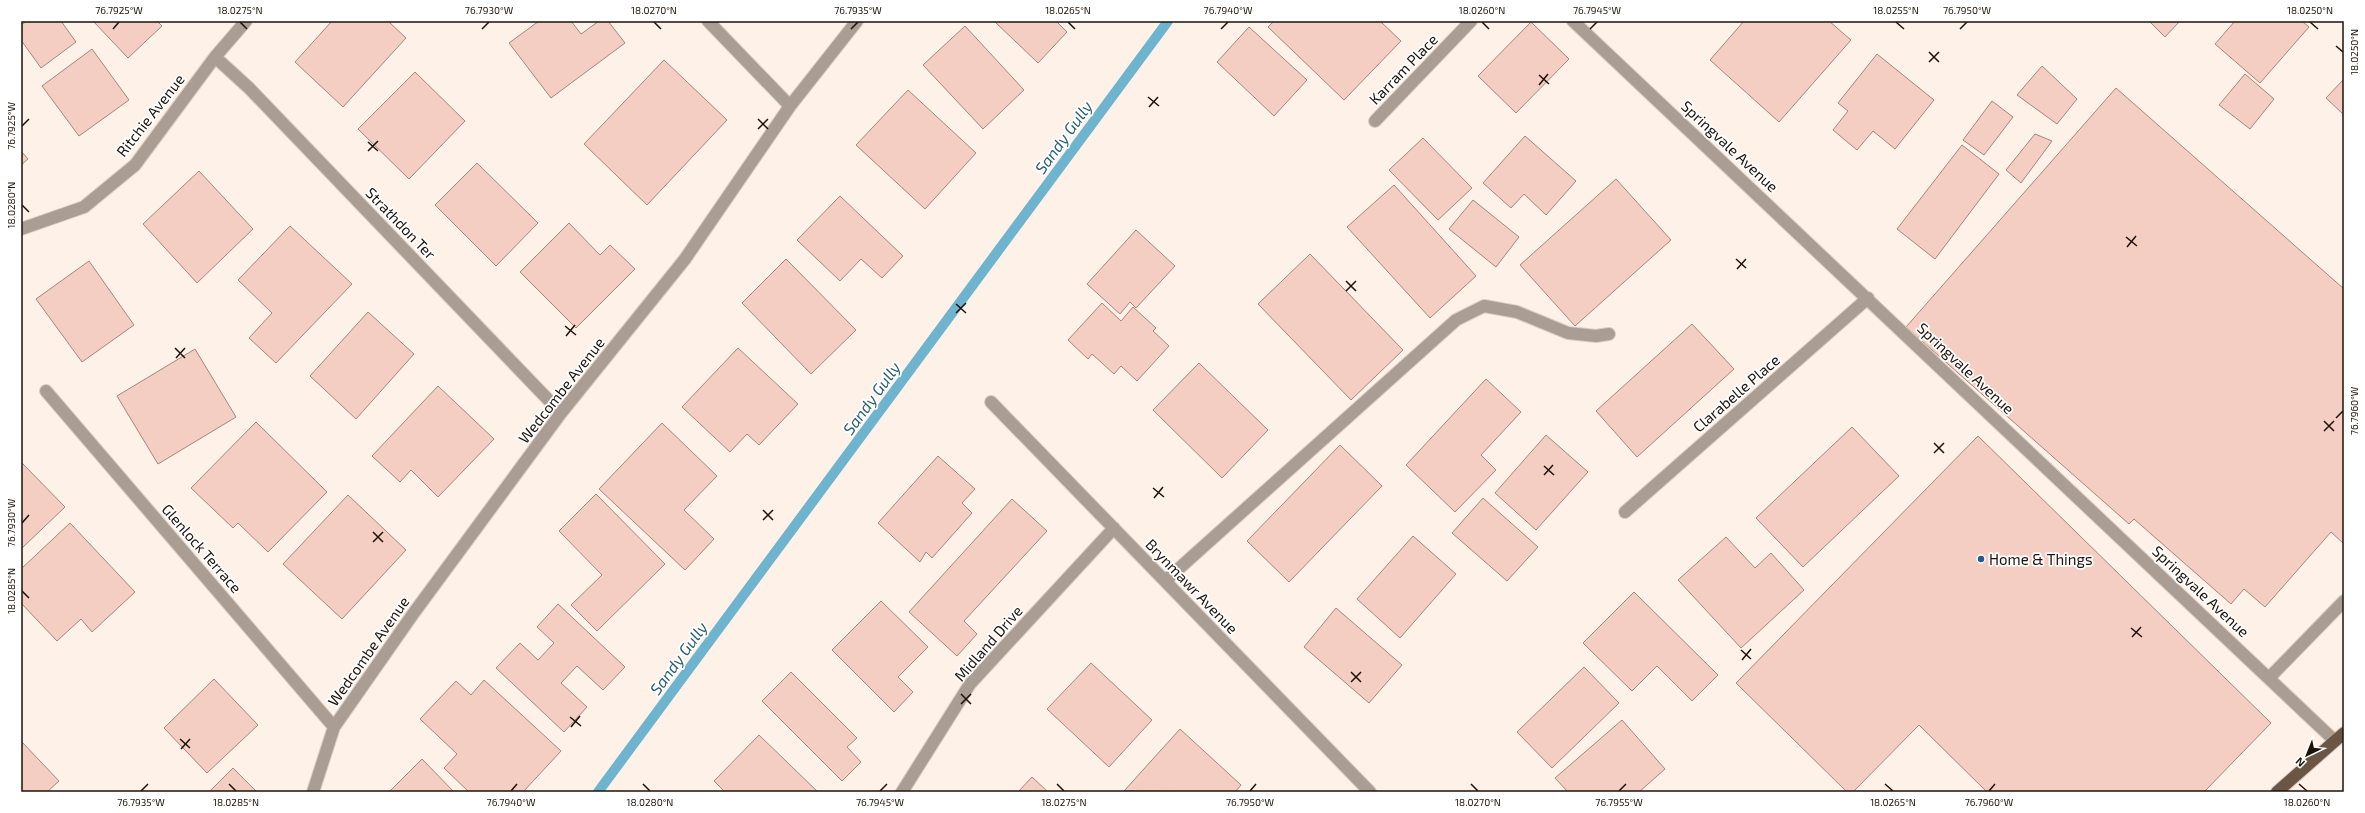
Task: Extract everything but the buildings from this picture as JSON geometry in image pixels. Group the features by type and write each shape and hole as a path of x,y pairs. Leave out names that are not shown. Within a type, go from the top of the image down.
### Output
{"main road":[{"path":"2277,792 2339,737"}],"street":[{"name":"Ritchie Avenue","path":"21,229 84,207 135,165 215,57 246,21"},
{"path":"708,21 790,106"},
{"name":"Wedcombe Avenue","path":"313,792 334,727 413,614 561,413 685,259 790,106 858,21"},
{"name":"Karram Place","path":"1375,121 1471,21"},
{"name":"Springvale Avenue","path":"1573,21 2269,678 2339,737"},
{"name":"Strathdon Ter","path":"215,57 249,88 561,413"},
{"name":"Clarabelle Place","path":"1625,512 1868,298"},
{"path":"1165,581 1456,320 1484,306 1517,312 1568,333 1596,336 1609,334"},
{"name":"Glenlock Terrace","path":"46,391 334,727"},
{"name":"Brynmawr Avenue","path":"991,402 1370,792"},
{"name":"Midland Drive","path":"902,792 970,684 1114,528"},
{"path":"2269,678 2344,601"}],"waterway":[{"name":"Sandy Gully","path":"598,792 1168,21"}],"place":[{"name":"Home & Things","path":"1981,559"}]}
